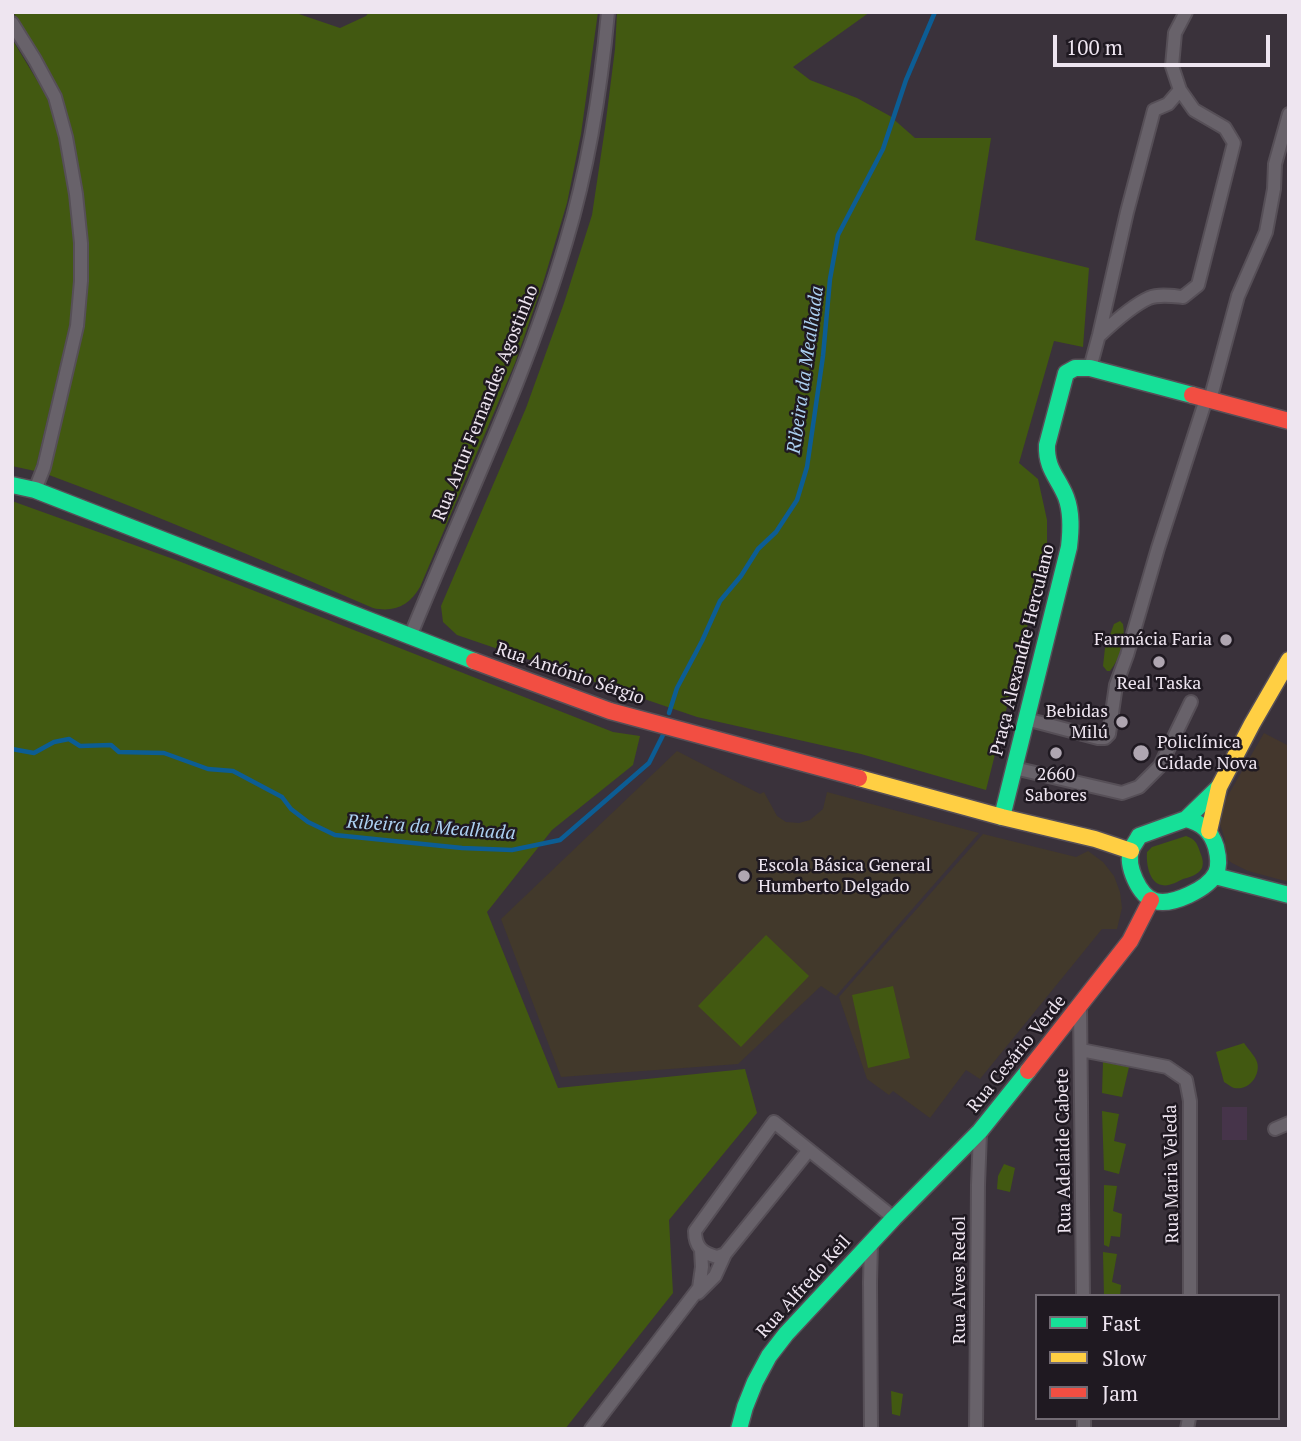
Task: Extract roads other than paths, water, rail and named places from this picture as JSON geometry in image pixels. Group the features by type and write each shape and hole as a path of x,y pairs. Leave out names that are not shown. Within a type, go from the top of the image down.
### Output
{"street":[{"name":"Rua Artur Fernandes Agostinho","path":"410,637 537,332 567,241 583,179 603,60 608,12"},
{"path":"1099,335 1150,298 1183,297 1198,285 1234,143 1225,128 1194,110 1180,90 1172,66 1175,33 1186,12"},
{"path":"12,23 36,60 55,97 76,194 80,243 81,281 77,326 44,467 35,490"},
{"path":"1180,90 1168,104 1154,110 1090,368 1289,421"},
{"path":"1026,719 1098,738 1105,738 1109,734 1116,685 1150,575 1208,399 1238,296 1266,232 1274,189 1275,164 1289,114"},
{"path":"1275,164 1289,168"},
{"name":"Praça Alexandre Herculano","path":"1002,817 1069,547 1072,525 1066,497 1046,457 1047,445 1066,373 1076,368 1090,368"},
{"name":"Rua António Sérgio","path":"12,485 35,490 410,637 610,710 1002,817 1095,839 1131,851"},
{"path":"1209,831 1219,788 1289,660"},
{"path":"1014,768 1122,793 1139,787 1160,766 1191,702"},
{"path":"1186,819 1199,822 1209,831 1216,846 1219,864 1215,876 1195,892 1164,903 1151,900 1137,882 1132,866 1131,851 1139,836 1186,819 1219,788"},
{"path":"1215,876 1289,895"},
{"name":"Rua Cesário Verde","path":"894,1218 980,1131 1130,941 1151,900"},
{"name":"Rua Adelaide Cabete","path":"1080,1006 1083,1294"},
{"name":"Rua Maria Veleda","path":"1081,1050 1167,1067 1186,1080 1189,1101 1190,1294"},
{"path":"725,1254 717,1257 701,1250 696,1243 695,1231 774,1122 894,1218"},
{"path":"1275,1129 1289,1123"},
{"name":"Rua Alves Redol","path":"976,1429 980,1131"},
{"path":"692,1298 715,1276 725,1254 809,1150"},
{"name":"Rua Alfredo Keil","path":"739,1429 755,1382 769,1356 786,1334 894,1218"},
{"path":"871,1242 871,1429"},
{"path":"591,1429 699,1288 701,1250"}],"waterway":[{"name":"Ribeira da Mealhada","path":"669,713 677,688 720,601 741,576 758,549 776,532 797,500 807,467 823,356 830,279 838,235 883,149 906,80 935,12"},
{"name":"Ribeira da Mealhada","path":"12,749 34,753 54,742 69,739 80,746 111,745 119,752 164,753 208,769 233,771 282,797 291,809 308,822 335,835 462,848 512,850 560,840 649,763 663,735"}],"place":[{"name":"Farmácia Faria","path":"1226,640"},
{"name":"Real Taska","path":"1159,662"},
{"name":"Bebidas Milú","path":"1122,722"},
{"name":"2660 Sabores","path":"1056,753"},
{"name":"Policlínica Cidade Nova","path":"1141,753"},
{"name":"Escola Básica General Humberto Delgado","path":"744,876"}]}
